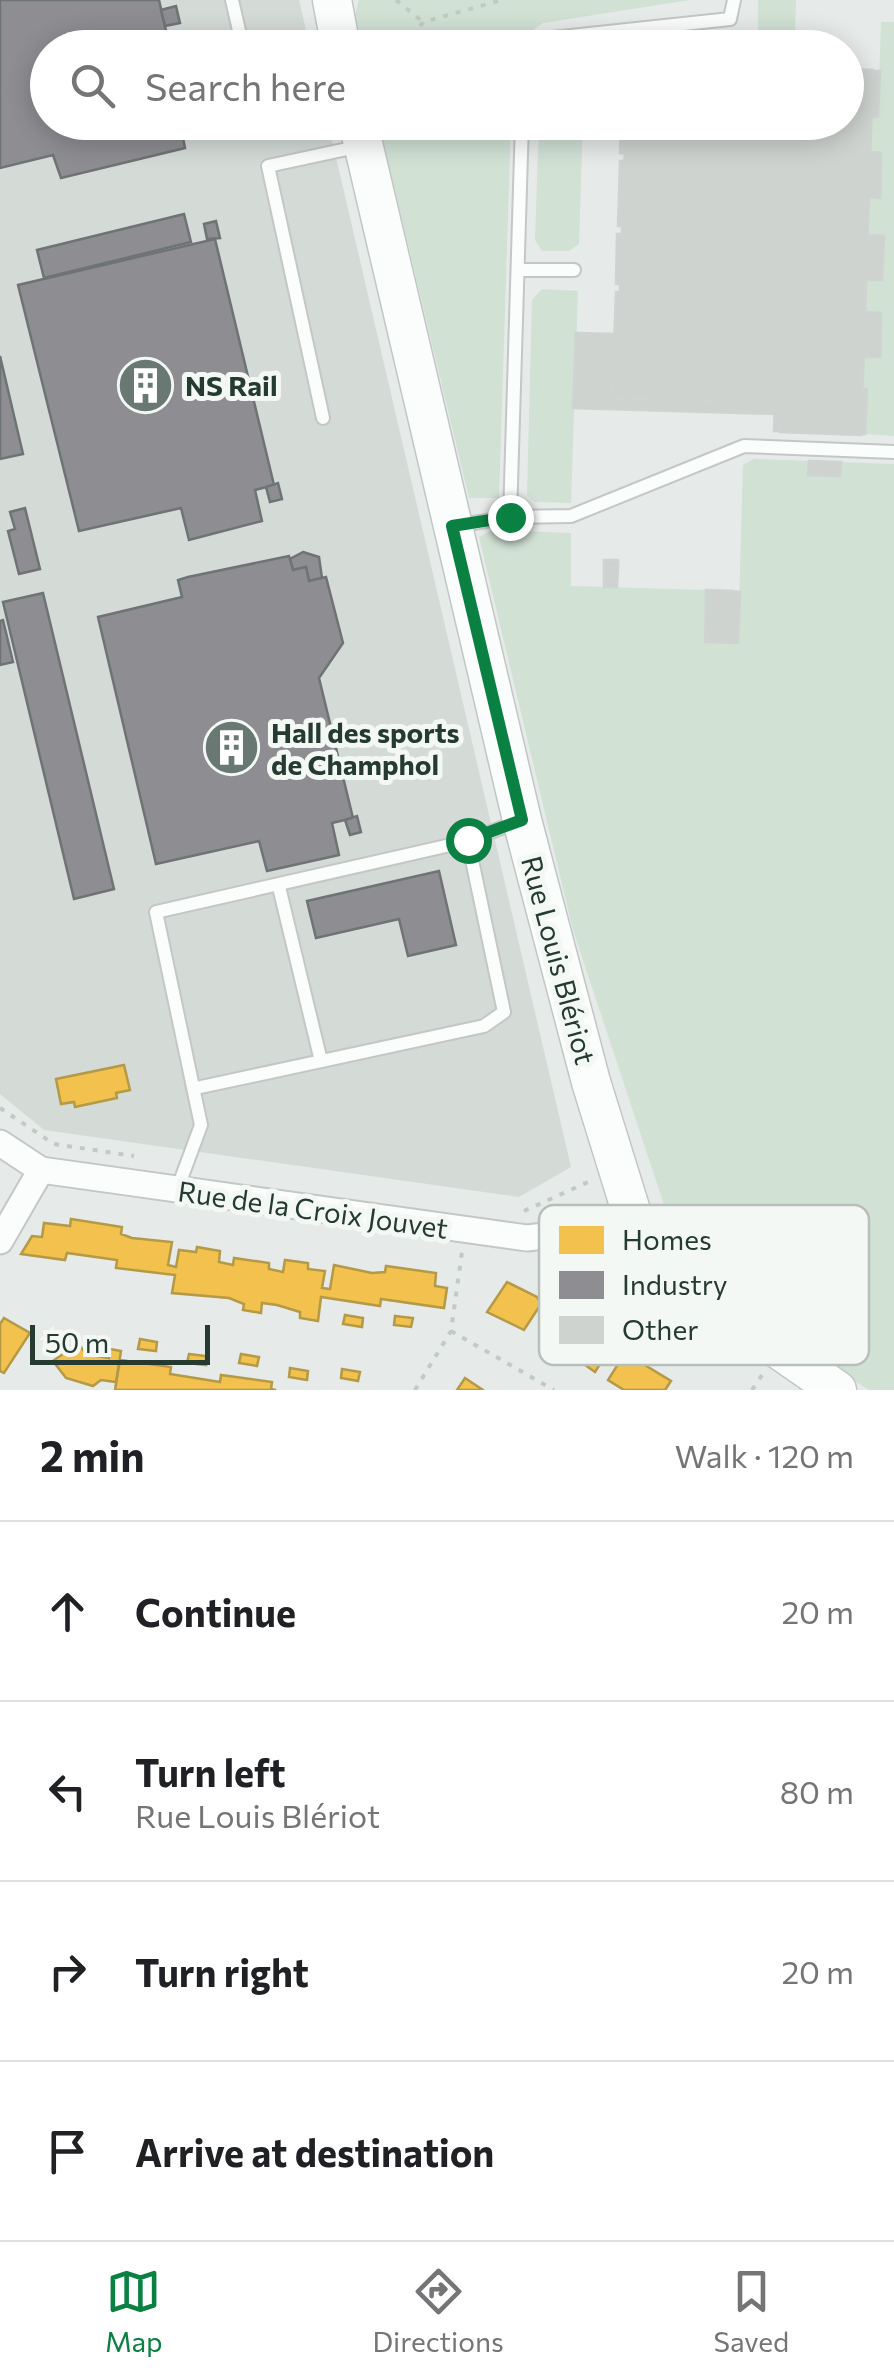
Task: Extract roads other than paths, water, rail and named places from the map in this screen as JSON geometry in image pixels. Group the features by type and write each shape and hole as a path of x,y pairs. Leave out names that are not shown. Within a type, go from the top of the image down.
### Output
{"street":[{"path":"332,0 338,30"},
{"name":"Rue Louis Blériot","path":"362,140 522,820 591,1082 629,1205"},
{"name":"Rue de la Croix Jouvet","path":"0,1142 41,1170 464,1230 539,1237"},
{"path":"0,1242 41,1170"},
{"name":"Rue Louis Blériot","path":"801,1365 837,1390"}],"lane":[{"path":"232,0 239,30"},
{"path":"627,30 730,19 734,0"},
{"path":"323,418 268,166 344,140"},
{"path":"510,517 522,140"},
{"path":"518,270 574,270"},
{"path":"452,526 510,517 571,516 744,446 894,452"},
{"path":"177,1190 201,1125 156,912 278,887 468,840 522,820"},
{"path":"196,1088 484,1026 504,1012 468,840"},
{"path":"278,887 322,1061"}],"place":[{"name":"NS Rail","path":"146,385"},
{"name":"Hall des sports de Champhol","path":"232,748"}]}
